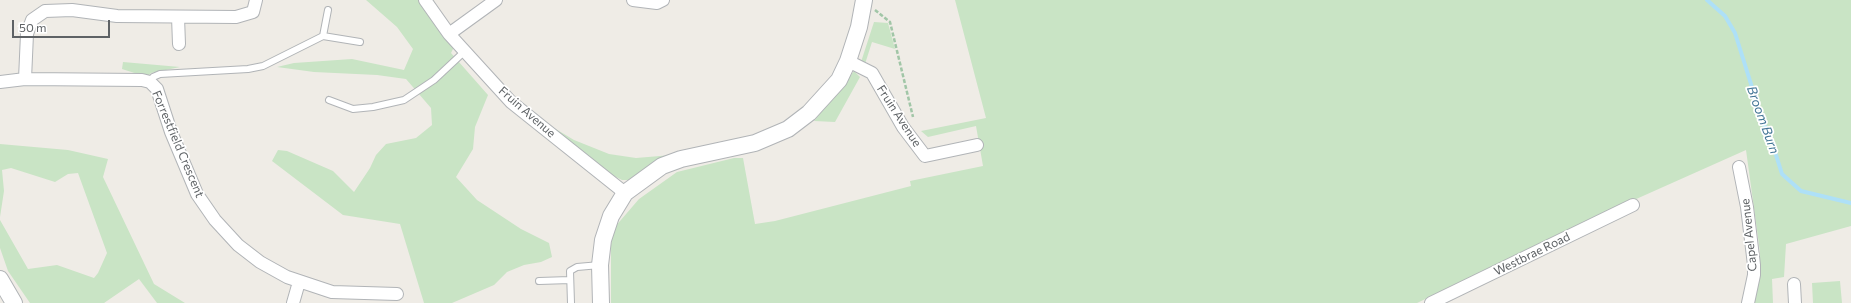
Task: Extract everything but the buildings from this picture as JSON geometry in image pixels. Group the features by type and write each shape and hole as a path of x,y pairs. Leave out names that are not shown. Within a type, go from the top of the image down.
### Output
{"street":[{"path":"25,79 27,34 32,20 45,11 72,10 117,16 236,17 253,12 256,0"},
{"name":"Fruin Avenue","path":"425,0 450,34 512,102 625,194"},
{"path":"450,34 496,0"},
{"path":"633,0 657,3 663,0"},
{"path":"601,303 600,265 603,240 611,216 625,194 662,166 681,159 754,143 788,129 809,113 839,80 848,61 859,27 864,1"},
{"path":"178,17 178,44"},
{"name":"Fruin Avenue","path":"848,61 872,73 903,127 925,156 977,145"},
{"name":"Forrestfield Crescent","path":"0,82 25,79 142,80 150,82 157,90 171,132 197,194 215,220 238,245 260,262 299,282 332,292 397,294"},
{"name":"Capel Avenue","path":"1739,167 1747,207 1754,265 1754,275 1748,303"},
{"name":"Westbrae Road","path":"1431,303 1633,205"},
{"path":"0,279 14,303"},
{"path":"293,303 299,282"},
{"path":"1794,284 1795,303"}],"lane":[{"path":"324,36 328,10"},
{"path":"150,82 153,77 160,74 248,69 263,66 324,36 360,42"},
{"path":"329,100 353,109 373,107 404,100 434,80 465,51"},
{"path":"571,303 570,271 577,267 600,265"},
{"path":"539,281 570,280"}],"path":[{"path":"864,1 890,22 913,120"}],"green space":[{"path":"366,0 419,0 454,47 451,53 488,95 475,127 473,149 456,177 477,200 521,229 549,243 552,257 541,262 524,265 507,272 494,285 452,303 424,303 400,224 343,215 272,161 278,150 287,151 333,171 354,192 370,168 376,155 386,144 416,138 432,125 431,108 406,79 377,75 314,72 277,67 294,63 352,59 404,70 413,49 397,27"},
{"path":"955,0 1851,0 1851,226 1786,244 1784,277 1772,279 1773,303 1753,303 1758,287 1760,252 1746,150 1625,204 1417,303 611,303 611,245 614,228 639,199 677,172 734,158 743,158 755,224 775,221 911,186 910,181 983,166 976,126 928,137 921,131 986,118"},
{"path":"874,22 888,23 895,49 872,42 865,64 861,62"},
{"path":"123,62 180,67 151,73 147,77 122,69"},
{"path":"854,71 860,77 835,122 814,121"},
{"path":"549,125 574,140 609,154 636,158 672,155 632,180 622,180 610,174"},
{"path":"0,144 68,150 108,159 103,177 154,284 185,303 157,303 139,279 104,303 30,303 8,271 0,248 0,220 28,269 57,265 94,278 98,273 107,253 78,173 68,174 55,182 11,168 2,170 4,191 0,217"},
{"path":"1840,281 1842,303 1813,303 1812,283"}],"waterway":[{"name":"Broom Burn","path":"1707,0 1725,16 1735,33 1751,84 1757,112 1770,136 1782,174 1801,191 1851,203"}]}
